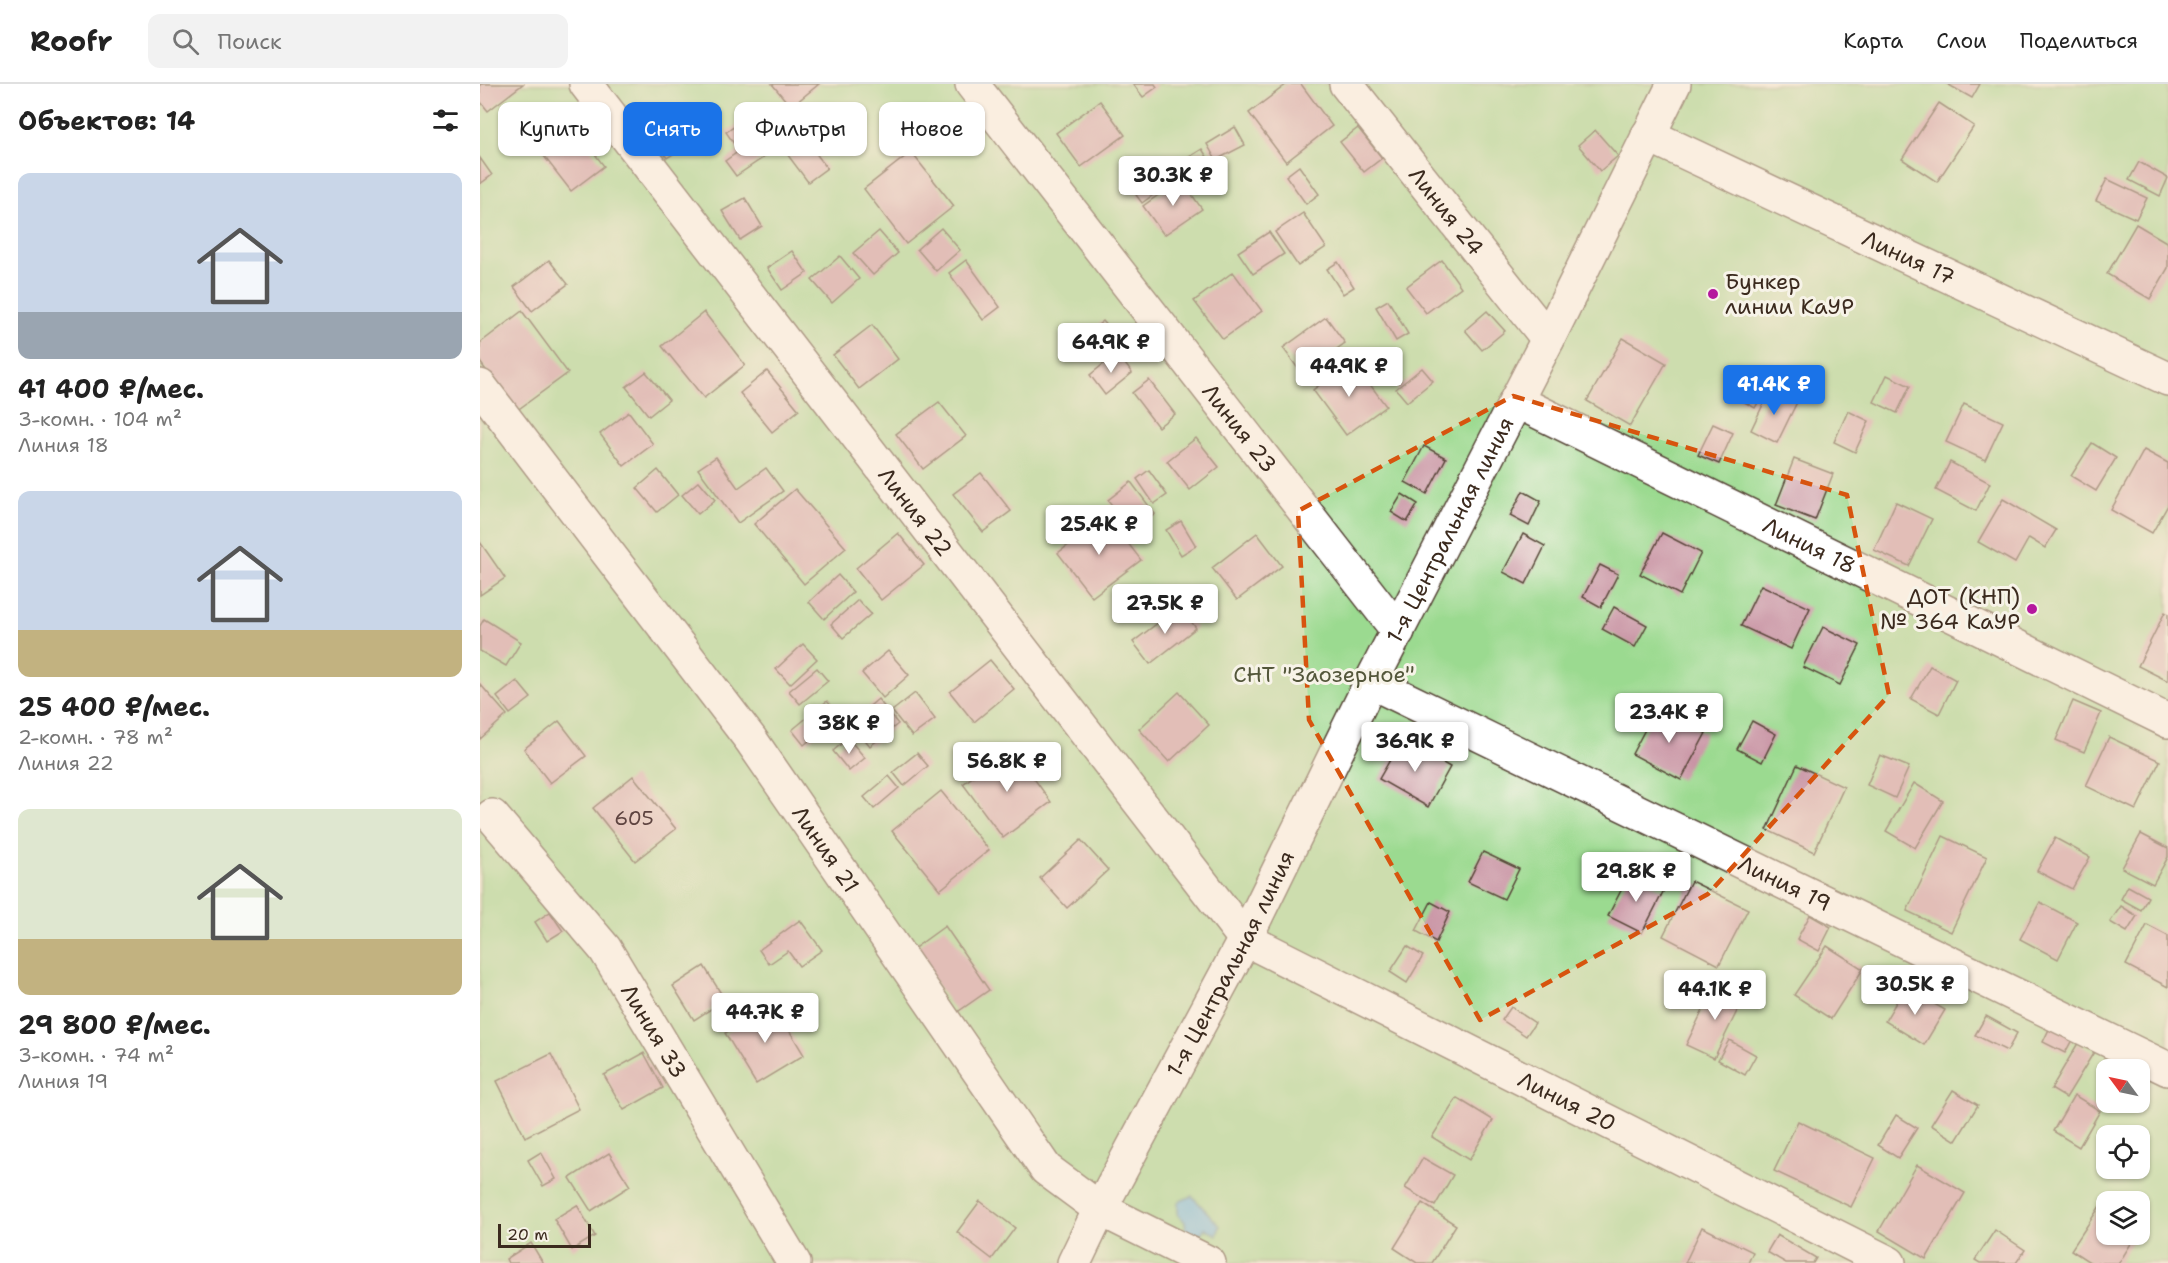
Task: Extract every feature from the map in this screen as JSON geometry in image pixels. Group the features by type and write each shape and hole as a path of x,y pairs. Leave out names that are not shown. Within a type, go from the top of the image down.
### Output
{"street":[{"name":"Линия 22","path":"586,84 1245,939"},
{"name":"Линия 23","path":"972,84 1398,631"},
{"name":"Линия 24","path":"1346,84 1548,339"},
{"name":"1-я Центральная линия","path":"1074,1263 1100,1209 1245,939 1371,682 1548,339 1674,84"},
{"name":"Линия 17","path":"1648,135 2168,379"},
{"name":"Линия 21","path":"480,386 751,740 1046,1169 1100,1209 1209,1263"},
{"name":"Линия 18","path":"1516,400 2168,722"},
{"name":"Линия 19","path":"1371,682 2168,1068"},
{"name":"Линия 33","path":"492,816 605,949 794,1263"},
{"name":"Линия 20","path":"1245,939 1889,1263"}],"highlighted area":[{"path":"1513,396 1847,495 1889,695 1708,894 1480,1020 1309,720 1298,511"}],"green space":[{"name":"СНТ \"Заозерное\"","path":"480,84 2168,84 2168,1263 480,1263"}],"water":[{"path":"1192,1196 1220,1226 1217,1235 1205,1228 1198,1238 1191,1241 1186,1233 1185,1222 1178,1215 1178,1202"}],"building":[{"path":"480,84 523,84 488,111 480,101"},
{"path":"772,84 819,84 797,102 787,102"},
{"path":"1133,84 1155,84 1157,87 1143,97"},
{"path":"1287,84 1301,84 1332,126 1286,162 1249,113"},
{"path":"1947,84 1980,84 1972,98"},
{"path":"1100,101 1125,135 1081,167 1056,133"},
{"path":"1939,103 1974,126 1937,182 1902,159"},
{"path":"734,127 734,144 726,132"},
{"path":"1235,127 1245,145 1216,160 1207,144"},
{"path":"1358,128 1382,158 1364,172 1340,142"},
{"path":"1595,130 1618,156 1600,171 1578,145"},
{"path":"1202,149 1211,163 1189,176 1181,162"},
{"path":"734,155 766,156 736,176 725,161"},
{"path":"544,156 596,156 604,166 571,191"},
{"path":"788,156 818,156 827,168 808,182"},
{"path":"906,156 914,156 954,206 906,244 864,189"},
{"path":"480,158 492,175 480,184"},
{"path":"2139,162 2168,178 2160,196 2129,180"},
{"path":"1299,166 1319,194 1306,204 1286,176"},
{"path":"1157,178 1164,187 1142,203 1136,195"},
{"path":"1181,179 1202,209 1164,235 1143,206"},
{"path":"2107,179 2147,198 2136,219 2096,201"},
{"path":"745,198 762,226 740,240 722,211"},
{"path":"1303,213 1326,247 1298,266 1275,232"},
{"path":"2136,224 2168,243 2168,268 2150,299 2107,274"},
{"path":"941,228 960,250 936,271 917,249"},
{"path":"879,231 898,253 873,275 853,253"},
{"path":"1269,232 1284,254 1253,274 1238,252"},
{"path":"792,251 807,273 782,290 767,268"},
{"path":"840,256 859,279 832,303 812,280"},
{"path":"549,260 568,284 532,311 514,287"},
{"path":"966,260 1000,307 983,320 949,273"},
{"path":"1442,260 1461,287 1426,313 1406,287"},
{"path":"1338,262 1354,287 1343,294 1327,269"},
{"path":"1233,272 1262,311 1223,339 1194,301"},
{"path":"1388,300 1408,334 1396,341 1376,307"},
{"path":"522,311 568,373 516,411 480,362 480,343"},
{"path":"1487,311 1505,331 1482,350 1465,330"},
{"path":"704,312 745,365 704,398 662,346"},
{"path":"1326,317 1345,343 1302,374 1283,348"},
{"path":"1103,321 1118,338 1096,358 1080,340"},
{"path":"872,325 898,359 859,389 833,355"},
{"path":"1623,338 1666,363 1630,426 1587,401"},
{"path":"1117,353 1132,373 1105,395 1090,375"},
{"path":"1352,360 1386,406 1346,435 1313,390"},
{"path":"1422,368 1433,381 1407,402 1396,389"},
{"path":"1750,368 1771,379 1755,408 1735,397"},
{"path":"767,371 799,410 772,432 740,393"},
{"path":"646,372 669,400 649,416 626,387"},
{"path":"1887,375 1910,386 1897,413 1874,402"},
{"path":"1149,380 1175,414 1158,427 1132,393"},
{"path":"1770,390 1797,402 1777,443 1751,430"},
{"path":"939,402 966,436 923,469 896,434"},
{"path":"1964,404 2003,422 1985,460 1946,442"},
{"path":"1848,411 1869,421 1855,452 1834,442"},
{"path":"629,412 653,444 624,466 600,434"},
{"path":"1713,424 1733,433 1719,464 1698,455"},
{"path":"1196,438 1219,467 1190,490 1167,461"},
{"path":"2092,443 2116,458 2096,491 2071,476"},
{"path":"1424,446 1446,458 1427,494 1405,482"},
{"path":"2144,450 2168,463 2168,505 2152,533 2111,510"},
{"path":"716,457 738,488 766,468 783,491 738,523 698,469"},
{"path":"1794,459 1833,474 1815,520 1776,505"},
{"path":"1950,462 1990,483 1976,511 1936,490"},
{"path":"658,470 678,495 657,512 637,488"},
{"path":"1149,470 1167,495 1154,504 1137,479"},
{"path":"981,473 1011,511 983,532 953,494"},
{"path":"699,481 715,500 698,514 682,495"},
{"path":"1131,482 1155,514 1132,532 1108,500"},
{"path":"795,489 846,548 804,584 754,524"},
{"path":"1523,491 1541,501 1529,526 1510,516"},
{"path":"1402,494 1418,504 1407,522 1391,512"},
{"path":"2003,499 2056,530 2045,548 2029,538 2015,563 1978,542"},
{"path":"1896,502 1932,519 1909,566 1874,550"},
{"path":"1107,516 1141,560 1092,597 1058,553"},
{"path":"1181,521 1196,546 1181,555 1166,530"},
{"path":"898,533 924,565 881,600 856,568"},
{"path":"1257,533 1282,566 1237,600 1212,568"},
{"path":"1662,533 1701,553 1680,595 1640,574"},
{"path":"1523,534 1545,546 1526,584 1503,572"},
{"path":"480,542 505,578 480,595"},
{"path":"1600,565 1618,574 1601,607 1583,597"},
{"path":"838,575 853,592 824,619 809,602"},
{"path":"1761,585 1810,608 1791,649 1741,626"},
{"path":"858,600 871,614 843,638 831,624"},
{"path":"1180,606 1196,628 1150,664 1133,642"},
{"path":"1614,607 1647,625 1635,647 1602,629"},
{"path":"2165,612 2168,614 2168,681 2138,666"},
{"path":"484,619 521,642 506,666 480,651 480,626"},
{"path":"1823,627 1860,645 1840,685 1803,667"},
{"path":"803,644 817,659 790,684 776,669"},
{"path":"888,651 909,675 883,698 862,673"},
{"path":"990,660 1014,689 974,722 950,692"},
{"path":"1930,666 1956,680 1939,714 1911,699"},
{"path":"817,668 828,681 800,704 789,691"},
{"path":"517,681 531,698 510,714 497,697"},
{"path":"480,684 507,715 480,739"},
{"path":"1179,692 1209,725 1169,762 1139,729"},
{"path":"915,693 935,719 912,736 892,711"},
{"path":"878,699 898,724 870,746 851,722"},
{"path":"827,701 839,715 804,745 792,730"},
{"path":"2073,701 2101,713 2084,752 2056,740"},
{"path":"1657,707 1706,733 1681,780 1632,754"},
{"path":"559,721 586,756 550,783 524,749"},
{"path":"1752,721 1776,734 1762,762 1737,749"},
{"path":"2109,737 2160,761 2136,810 2086,786"},
{"path":"848,738 865,758 849,771 833,751"},
{"path":"1402,739 1450,767 1428,807 1379,779"},
{"path":"1012,748 1051,802 1003,838 963,784"},
{"path":"917,753 928,766 904,786 893,772"},
{"path":"1880,755 1909,767 1895,798 1867,785"},
{"path":"1797,765 1844,787 1814,852 1767,830"},
{"path":"633,776 676,829 635,861 593,808"},
{"path":"889,776 899,788 874,809 864,797"},
{"path":"1914,783 1943,801 1915,848 1886,831"},
{"path":"941,791 989,850 940,890 892,831"},
{"path":"2141,834 2168,848 2168,857 2153,884 2122,868"},
{"path":"1943,836 1987,857 1951,932 1907,911"},
{"path":"2055,838 2090,857 2072,889 2037,871"},
{"path":"1081,840 1108,870 1067,908 1040,878"},
{"path":"1483,852 1519,869 1504,899 1468,882"},
{"path":"1630,873 1664,890 1642,933 1608,916"},
{"path":"1691,881 1748,909 1719,965 1663,936"},
{"path":"2128,886 2148,897 2141,910 2121,899"},
{"path":"1431,902 1450,912 1436,942 1416,931"},
{"path":"2040,902 2077,922 2058,959 2020,939"},
{"path":"2121,906 2137,916 2127,932 2110,922"},
{"path":"550,912 563,931 547,941 535,922"},
{"path":"1810,915 1831,927 1819,951 1797,939"},
{"path":"800,920 822,950 799,966 788,951 769,964 759,950"},
{"path":"2147,925 2168,936 2168,987 2126,965"},
{"path":"945,926 989,990 956,1013 912,950"},
{"path":"1407,946 1423,956 1407,983 1390,972"},
{"path":"1827,946 1863,969 1831,1019 1794,995"},
{"path":"704,966 725,1000 694,1020 673,986"},
{"path":"1716,983 1744,997 1714,1058 1686,1045"},
{"path":"1905,987 1945,1010 1924,1045 1885,1021"},
{"path":"774,1005 804,1055 756,1084 725,1033"},
{"path":"1511,1007 1535,1023 1526,1036 1502,1020"},
{"path":"1986,1016 2017,1033 2007,1051 1975,1035"},
{"path":"2052,1023 2075,1034 2065,1053 2043,1042"},
{"path":"1729,1040 1756,1055 1745,1075 1718,1060"},
{"path":"2078,1043 2094,1052 2066,1098 2051,1089"},
{"path":"644,1053 663,1088 624,1110 604,1075"},
{"path":"551,1054 579,1109 525,1137 497,1081"},
{"path":"1953,1090 1978,1105 1956,1141 1931,1125"},
{"path":"2074,1095 2096,1109 2096,1113 2099,1113 2079,1147 2053,1131"},
{"path":"1457,1098 1493,1120 1469,1160 1432,1137"},
{"path":"1896,1115 1917,1128 1898,1158 1878,1145"},
{"path":"1798,1121 1875,1158 1851,1207 1774,1171"},
{"path":"541,1152 556,1179 543,1186 528,1160"},
{"path":"609,1153 630,1186 591,1211 570,1178"},
{"path":"1423,1158 1453,1175 1435,1206 1405,1188"},
{"path":"1917,1165 1965,1193 1926,1259 1879,1231"},
{"path":"980,1201 1015,1228 992,1259 957,1232"},
{"path":"1422,1203 1456,1225 1432,1263 1417,1263 1394,1248"},
{"path":"577,1205 595,1236 572,1250 554,1219"},
{"path":"2096,1212 2096,1245 2130,1245 2119,1263 2091,1263 2071,1250"},
{"path":"1702,1227 1753,1252 1748,1263 1685,1263"},
{"path":"1995,1230 2025,1250 2016,1263 1980,1263 1975,1260"},
{"path":"1777,1235 1816,1258 1813,1263 1786,1263 1767,1252"},
{"path":"531,1243 543,1263 508,1263 506,1259"}],"place":[{"name":"Бункер линии КаУР","path":"1713,294"},
{"name":"ДОТ (КНП) № 364 КаУР","path":"2032,609"}]}
